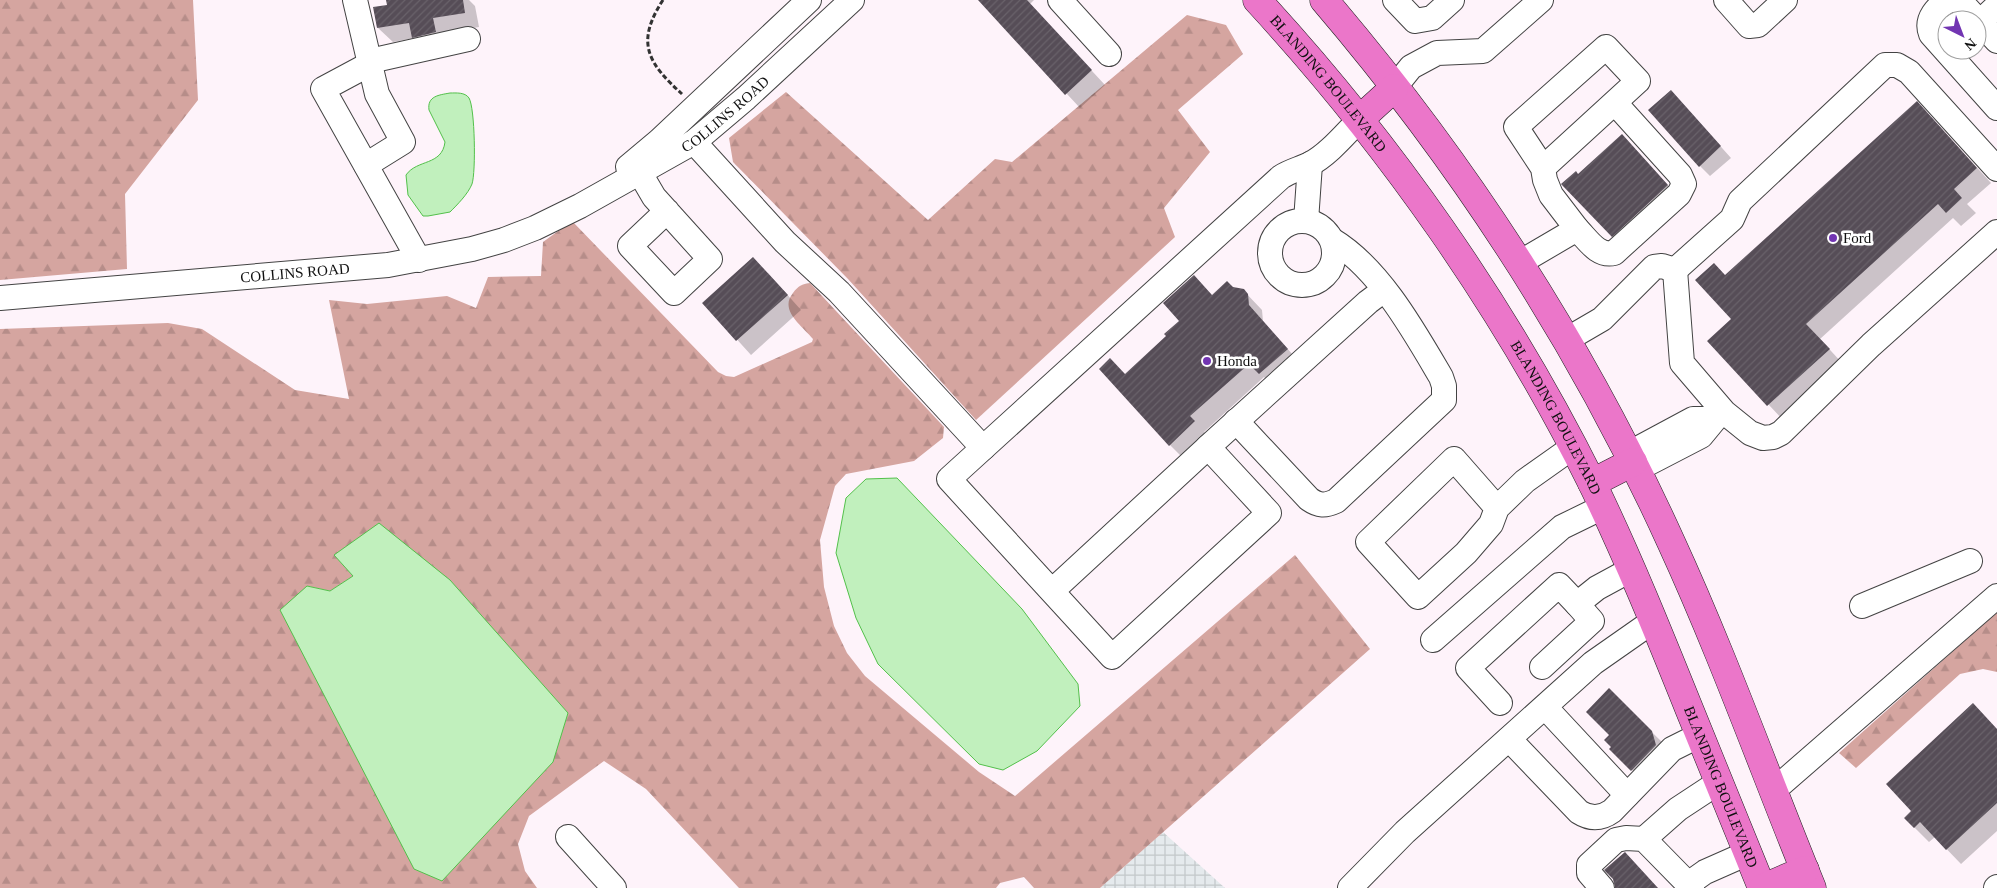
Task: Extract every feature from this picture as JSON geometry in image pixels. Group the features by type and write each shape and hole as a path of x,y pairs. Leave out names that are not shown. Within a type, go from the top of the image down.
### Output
{"main road":[{"name":"BLANDING BOULEVARD","path":"1257,0 1317,66 1360,119 1473,278 1526,363 1573,447 1632,569 1762,888"},
{"path":"1324,0 1435,140 1519,263 1597,392 1633,462 1694,597 1808,879 1762,888"},
{"path":"1360,119 1394,88"},
{"path":"1597,495 1633,462"}],"street":[{"path":"355,0 377,94 403,142 366,165"},
{"name":"COLLINS ROAD","path":"580,206 659,140 809,0"},
{"name":"COLLINS ROAD","path":"0,298 341,271 419,260 504,240 535,228 580,206 694,142 746,98 852,0"},
{"path":"1060,0 1109,54"},
{"path":"1395,0 1415,21 1432,18 1452,0"},
{"path":"1394,88 1411,68 1437,52 1483,51 1541,0"},
{"path":"1726,0 1749,26 1758,25 1786,0"},
{"path":"1950,0 1942,4 1933,13 1928,28 1931,34 1997,108"},
{"path":"1956,0 1988,14 1997,41"},
{"path":"419,260 323,89 379,59 468,40"},
{"path":"1543,168 1638,81 1606,47 1516,127 1543,168 1551,195 1598,251 1609,254 1614,253 1679,194 1684,184 1680,174 1614,103"},
{"path":"1675,270 1732,219 1740,201 1885,65 1897,65 1909,72 1997,169"},
{"path":"1208,447 1269,513 1112,657 949,478 1281,177 1291,170 1310,164 1360,119"},
{"path":"694,142 785,242 839,292 983,448"},
{"path":"1306,221 1310,164"},
{"path":"640,173 654,197 667,211"},
{"path":"1306,221 1319,225 1332,240 1334,259 1324,276 1317,281 1301,285 1284,280 1273,267 1270,259 1272,241 1284,226 1292,222 1306,221"},
{"path":"1519,263 1578,229"},
{"path":"1675,270 1682,362 1719,415 1750,433 1763,438 1773,437 1781,433 1871,345 1997,232"},
{"path":"1236,421 1309,499 1317,505 1325,505 1336,501 1444,400 1444,386 1441,377 1384,290 1362,263 1332,240"},
{"path":"1566,340 1602,319 1654,267 1662,266 1675,270"},
{"path":"1052,591 1236,421 1368,302 1384,290"},
{"path":"1633,462 1648,464 1701,436 1719,415"},
{"path":"1497,508 1454,459 1368,542 1418,597 1472,546 1491,524 1497,508 1525,481 1573,447"},
{"path":"1433,640 1597,495"},
{"path":"1862,606 1970,561"},
{"path":"1577,604 1597,588 1632,569"},
{"path":"1500,703 1468,668 1559,585 1592,621 1542,667"},
{"path":"1773,791 1997,596"},
{"path":"1350,888 1405,832 1593,663 1653,621"},
{"path":"1545,707 1627,795"},
{"path":"1509,739 1584,815 1596,817 1604,816 1612,811 1672,749 1700,735"},
{"path":"1644,839 1678,809 1719,782"},
{"path":"568,837 614,888"},
{"path":"1602,888 1588,869 1591,862 1616,840 1626,838 1644,839 1690,886 1705,872 1748,853"}],"path":[{"path":"663,0 655,14 649,31 650,56 658,72 696,106"}],"shaded area":[{"path":"450,93 465,95 469,98 471,104 474,140 472,184 450,212 423,216 408,195 406,175 416,166 434,159 443,150 445,142 429,110 429,105 435,97"},
{"path":"897,478 1022,609 1078,684 1080,706 1037,751 1003,770 979,764 878,664 856,618 836,553 846,498 866,479"},
{"path":"379,523 450,580 568,713 553,762 442,881 414,869 280,610 307,586 330,591 353,576 334,555"},
{"path":"1163,832 1225,888 1100,888"}],"green space":[{"path":"0,0 193,0 198,100 125,194 127,269 0,280"},
{"path":"1187,15 1226,25 1243,54 1178,110 1210,152 1164,208 1175,237 976,420 848,279 733,162 729,138 786,92 928,220 995,159 1012,162"},
{"path":"572,221 718,372 726,376 734,377 812,342 813,339 793,317 789,305 789,299 793,293 802,285 810,283 944,427 943,438 914,461 846,474 835,486 820,540 824,587 834,626 847,653 865,676 979,772 1015,796 1295,555 1370,649 1100,888 1034,888 1024,877 1000,883 996,888 739,888 646,789 604,761 529,816 518,844 525,871 537,888 0,888 0,329 168,323 202,329 295,390 349,399 329,300 367,304 447,296 476,308 488,277 541,276 543,242","holes":["335,555 553,762 307,586 330,591 353,576"]},
{"path":"1997,612 1997,672 1983,669 1960,674 1856,768 1839,753"}],"building":[{"path":"386,0 463,0 465,13 433,18 436,32 412,38 409,23 377,28 373,7 387,5"},
{"path":"978,0 1027,0 1092,70 1065,95"},
{"path":"1671,90 1721,146 1699,167 1648,110"},
{"name":"Ford","path":"1917,101 1977,168 1954,189 1962,198 1946,213 1938,204 1806,324 1830,349 1767,406 1707,341 1731,319 1695,280 1714,263 1725,275"},
{"path":"1622,134 1668,185 1612,237 1561,184 1576,171 1578,174"},
{"path":"753,257 788,295 736,341 702,303"},
{"name":"Honda","path":"1194,275 1212,295 1227,281 1233,287 1244,289 1248,294 1249,305 1288,349 1259,374 1249,364 1190,416 1195,421 1169,446 1099,369 1110,358 1125,374 1166,336 1164,334 1179,321 1163,303"},
{"path":"1609,688 1652,731 1656,745 1631,771 1609,749 1611,747 1604,740 1609,735 1586,712"},
{"path":"1973,703 1997,729 1997,803 1946,850 1920,822 1914,828 1904,818 1911,811 1886,784"},
{"path":"1625,852 1658,888 1615,888 1613,879 1604,870"}],"place":[{"name":"Ford","path":"1833,238"},
{"name":"Honda","path":"1207,361"}]}
